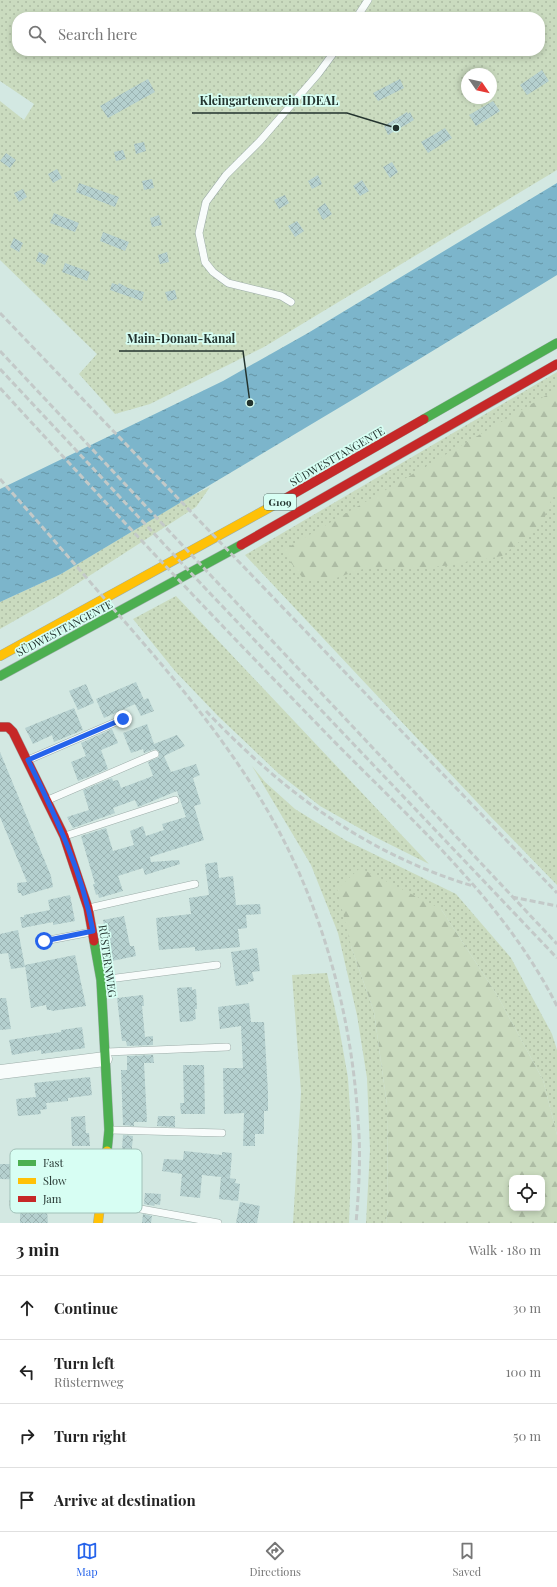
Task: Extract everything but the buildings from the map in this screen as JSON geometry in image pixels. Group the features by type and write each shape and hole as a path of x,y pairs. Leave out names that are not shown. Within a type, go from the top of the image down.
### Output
{"main road":[{"name":"SÜDWESTTANGENTE","path":"0,656 246,521 557,343"},
{"name":"SÜDWESTTANGENTE","path":"0,676 183,577 557,364"},
{"name":"RÜSTERNWEG","path":"0,727 8,727 13,732 48,800 64,836 88,908 101,980 109,1130 107,1149"},
{"name":"RÜSTERNWEG","path":"98,1223 100,1213"}],"street":[{"path":"0,1072 105,1056"}],"lane":[{"path":"360,12 368,0"},
{"path":"291,302 281,296 228,283 213,272 205,262 199,233 206,202 226,175 260,141 318,74 331,56"},
{"path":"28,760 123,719"},
{"path":"48,800 155,754"},
{"path":"64,836 175,800"},
{"path":"88,908 195,884"},
{"path":"44,941 93,931"},
{"path":"101,980 217,965"},
{"path":"105,1056 227,1047"},
{"path":"109,1130 222,1133"},
{"path":"142,1208 218,1223"}],"green space":[{"path":"0,0 557,0 557,170 264,347 150,404 115,414 79,374 97,354 0,260 0,101 24,120 34,104 0,81"},
{"path":"557,372 557,885 490,816 245,555"},
{"path":"557,389 557,485 543,522 502,556 453,565 411,569 363,569 327,581 305,581 282,551"},
{"path":"210,487 196,507 58,596 0,629 0,602 61,574 189,497"},
{"path":"176,596 429,864 375,837 320,806 278,773 218,716 175,671 133,619"},
{"path":"252,766 265,782 295,809 345,840 456,894 511,958 552,1034 557,1050 557,1135 543,1080 497,995 441,909 351,946 374,1012 387,1105 388,1209 386,1223 366,1223 370,1150 367,1078 357,1015 338,933 311,865"},
{"path":"360,868 441,909 497,995 543,1080 557,1135 557,1223 386,1223 388,1209 387,1105 374,1012 351,946 337,889"},
{"path":"327,973 348,1078 352,1141 349,1223 293,1223 301,1092 292,975"}],"water":[{"path":"557,183 557,275 357,397 61,574 0,602 0,489 223,381 308,333"}],"railway":[{"path":"0,313 557,893"},
{"path":"0,351 557,944"},
{"path":"0,369 205,588 557,958"},
{"path":"0,388 200,602 322,729 419,826 481,893 535,966 557,1006"},
{"path":"0,479 150,651 208,722 260,798 281,835 299,873 315,913 328,953 348,1036 354,1078 359,1133 359,1172 356,1223"},
{"path":"206,711 265,768 328,816 362,838 397,856 434,873 473,886"},
{"path":"512,897 557,906"}],"traffic: fast":[{"path":"424,419 557,343"},
{"path":"0,676 241,545"},
{"path":"94,941 101,980 109,1130 107,1149"}],"traffic: slow":[{"path":"0,656 274,505"},
{"path":"98,1223 99,1213"}],"traffic: jam":[{"path":"241,545 557,364"},
{"path":"274,505 424,419"},
{"path":"0,727 8,727 13,732 64,836 88,908 94,941"}],"place":[{"name":"Kleingartenverein IDEAL","path":"396,128"},
{"name":"Main-Donau-Kanal","path":"250,403"}],"route":[{"path":"44,941 93,931 88,908 64,836 28,760 123,719"}]}
